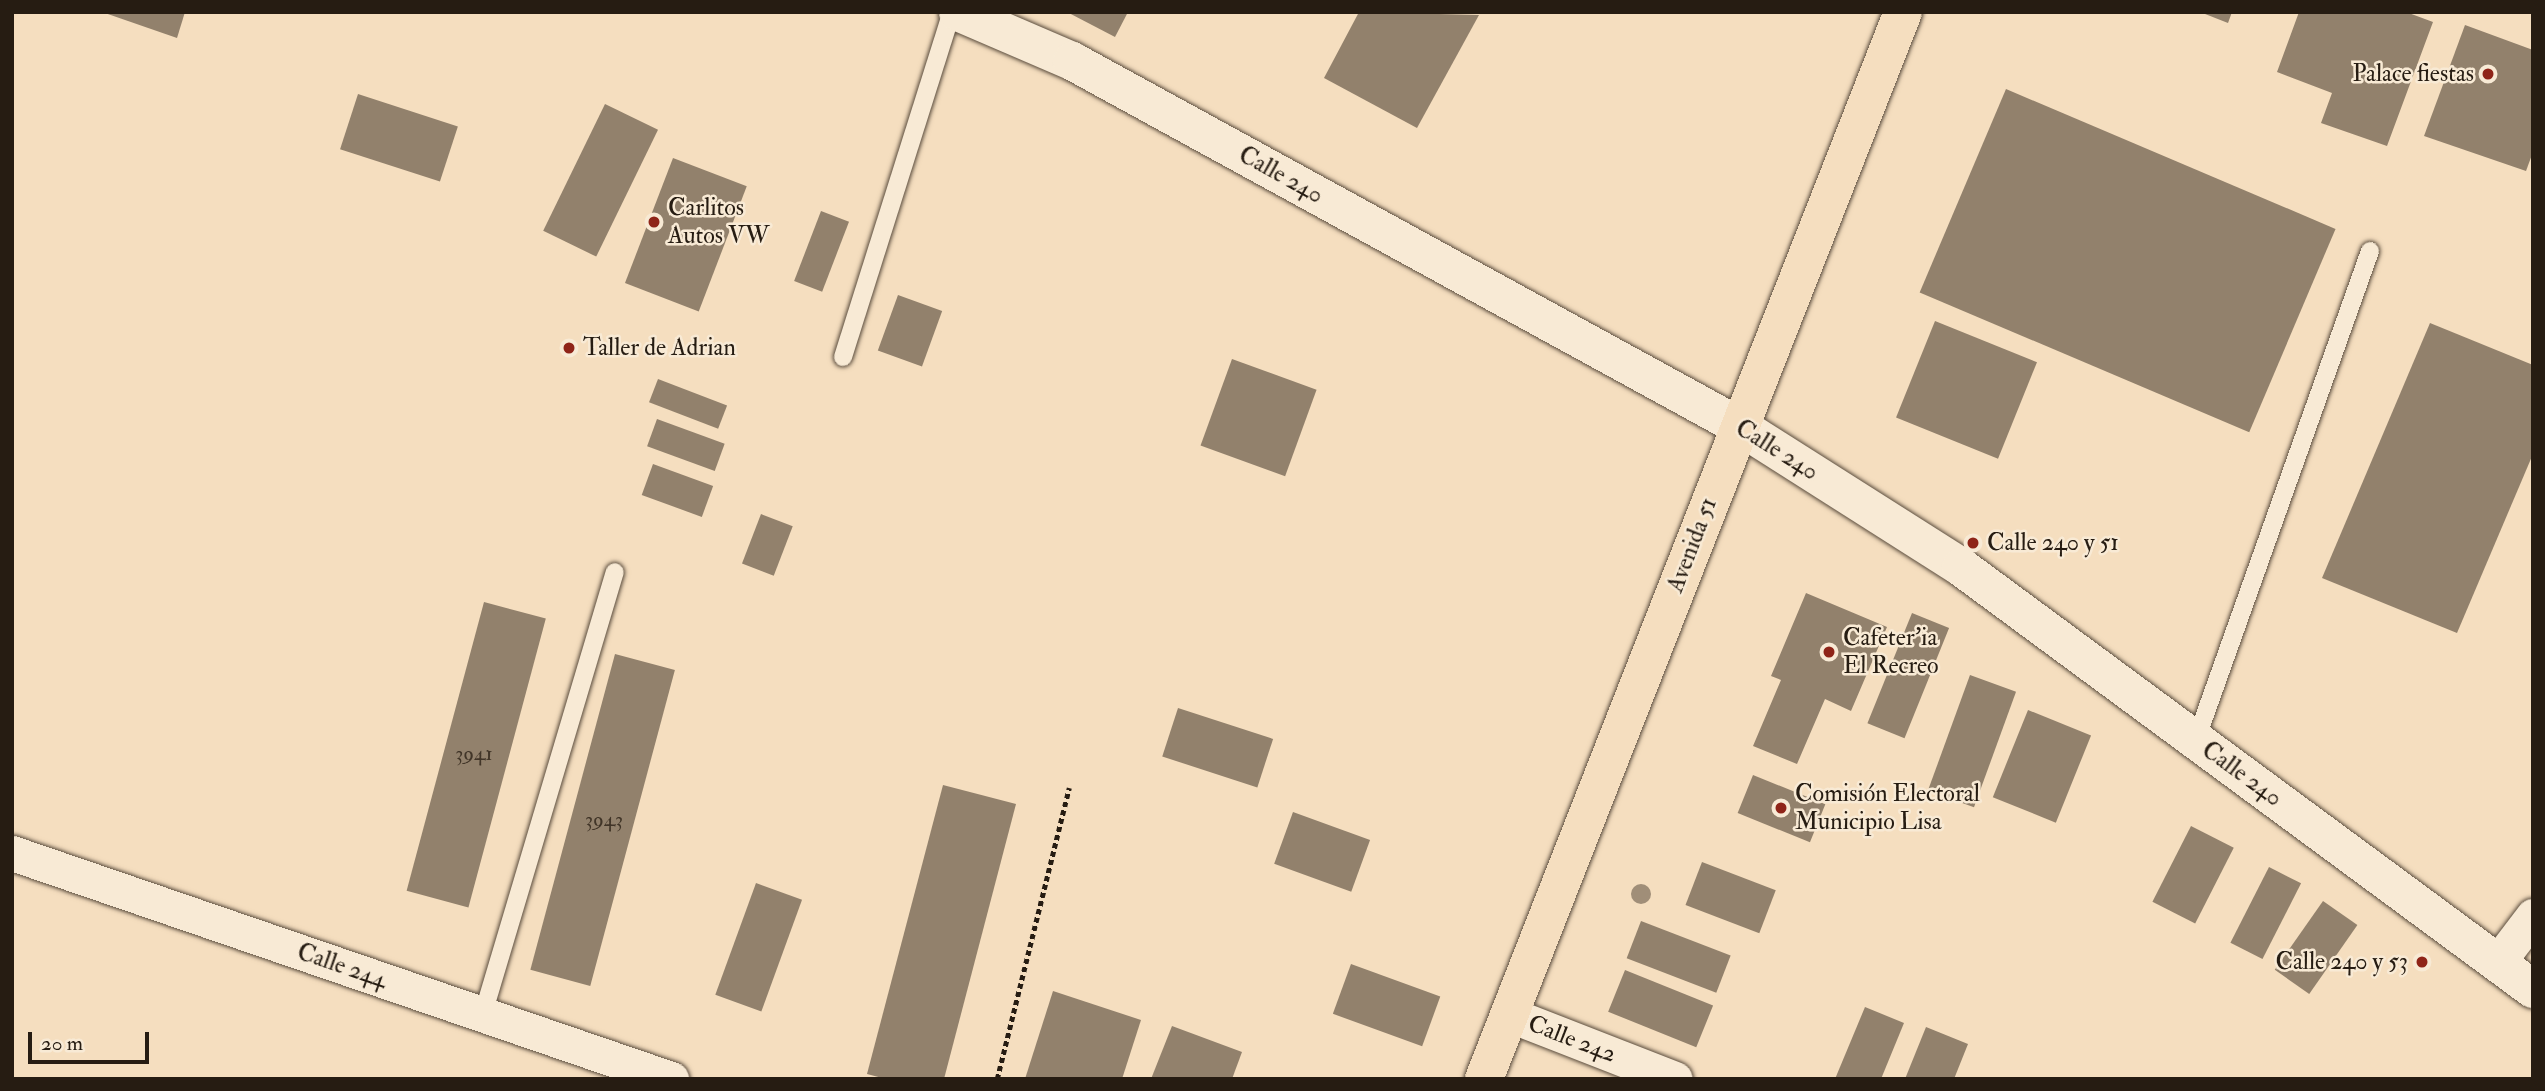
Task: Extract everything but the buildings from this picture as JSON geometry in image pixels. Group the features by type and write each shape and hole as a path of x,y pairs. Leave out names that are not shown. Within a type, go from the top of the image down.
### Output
{"main road":[{"name":"Calle 240","path":"958,12 1072,61 1739,426 1961,567 2533,989"},
{"name":"Avenida 51","path":"1484,1079 1903,12"}],"street":[{"name":"Calle 244","path":"12,853 671,1079"},
{"path":"2498,962 2533,916"},
{"name":"Calle 242","path":"1508,1014 1675,1079"}],"lane":[{"path":"843,357 953,12"},
{"path":"2196,740 2370,251"},
{"path":"483,1014 615,572"}],"path":[{"path":"998,1079 1069,788"}],"place":[{"name":"Palace fiestas","path":"2488,74"},
{"name":"Carlitos Autos VW","path":"654,222"},
{"name":"Taller de Adrian","path":"569,348"},
{"name":"Calle 240 y 51","path":"1973,543"},
{"name":"Cafeter'ia El Recreo","path":"1829,652"},
{"name":"Comisión Electoral Municipio Lisa","path":"1781,808"},
{"name":"Calle 240 y 53","path":"2422,962"}]}
